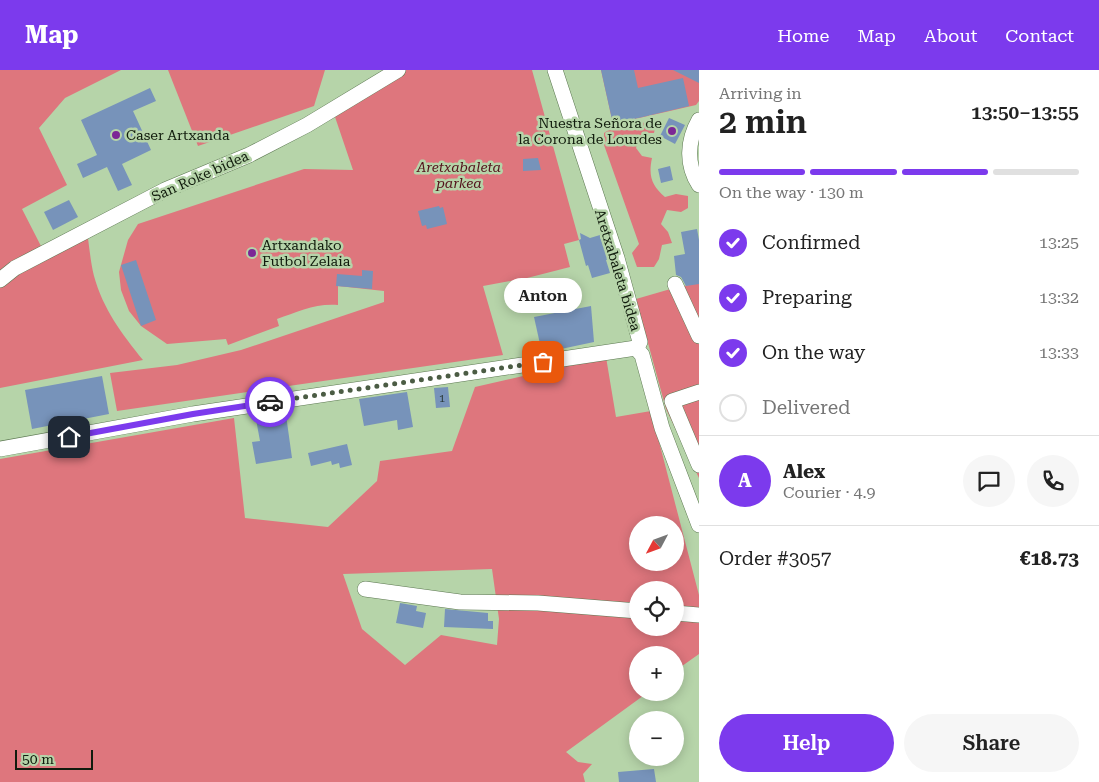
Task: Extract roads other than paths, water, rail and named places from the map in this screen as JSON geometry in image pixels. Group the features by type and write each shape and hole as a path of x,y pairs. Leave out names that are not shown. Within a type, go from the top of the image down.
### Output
{"street":[{"name":"San Roke bidea","path":"0,280 15,268 165,190 249,155 292,133 398,70"},
{"name":"Aretxabaleta bidea","path":"555,70 617,258 640,342 636,348 642,355 662,428 699,525"},
{"path":"699,120 692,136 689,156 692,172 699,185"},
{"path":"675,284 699,336"},
{"path":"0,449 193,414 636,348"},
{"path":"699,392 672,401 699,465"},
{"path":"656,405 663,413 699,498"},
{"path":"364,589 460,602 538,603 629,610"},
{"path":"684,614 699,615"}],"place":[{"name":"Nuestra Señora de la Corona de Lourdes","path":"672,131"},
{"name":"Caser Artxanda","path":"116,135"},
{"name":"Artxandako Futbol Zelaia","path":"252,253"},
{"name":"Anton","path":"543,362"}],"park label":[{"name":"Aretxabaleta parkea","path":"459,175"}]}
